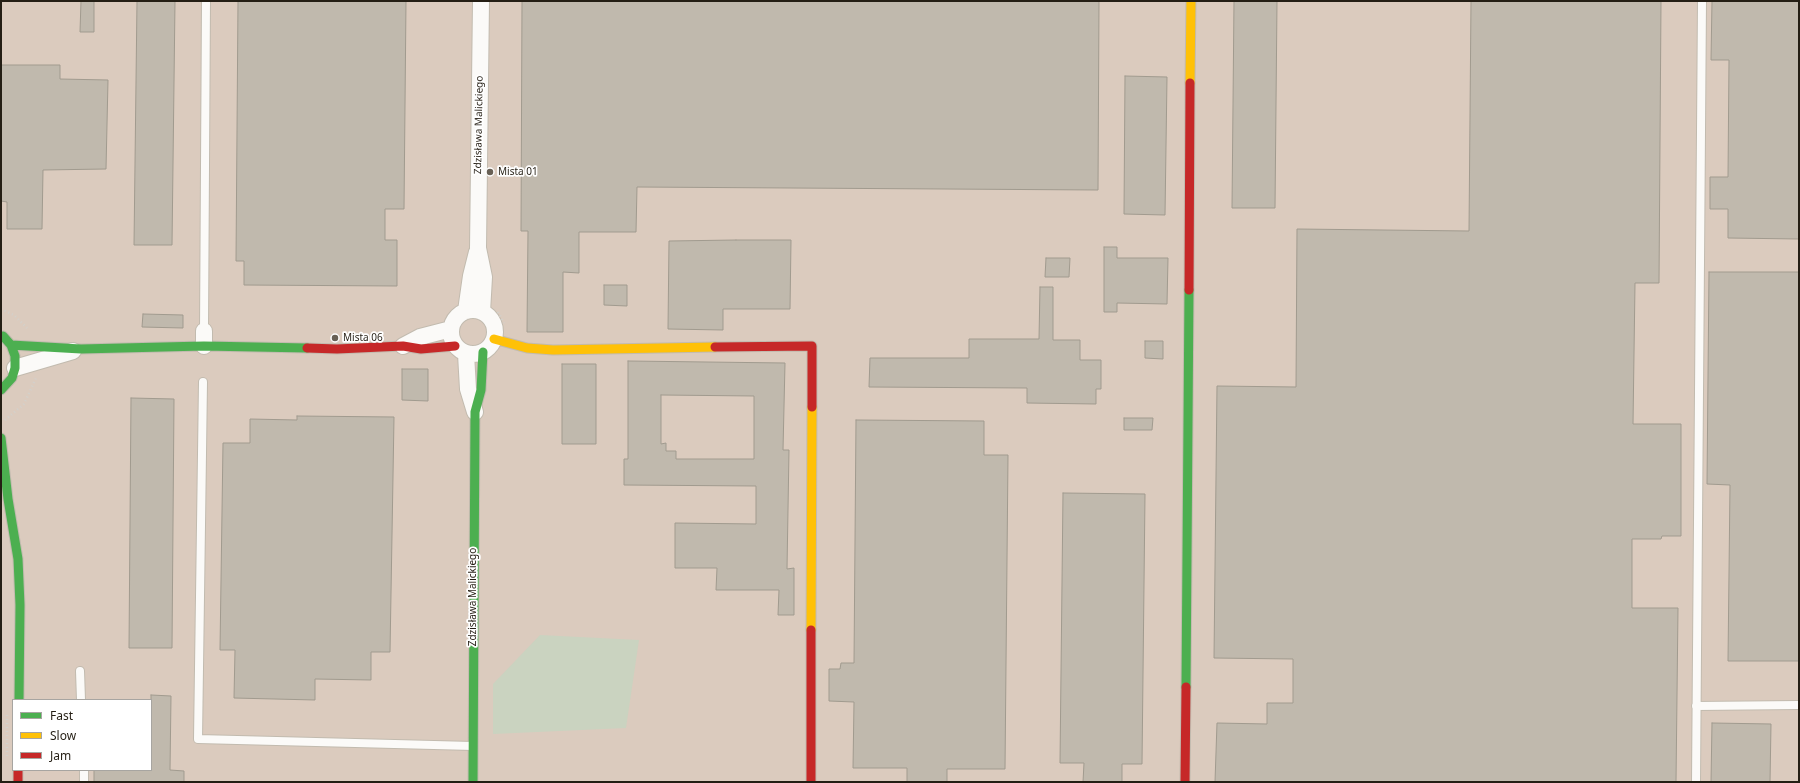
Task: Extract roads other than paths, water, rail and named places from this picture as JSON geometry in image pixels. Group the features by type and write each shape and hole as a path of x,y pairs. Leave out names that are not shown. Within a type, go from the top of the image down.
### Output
{"street":[{"name":"Zdzisława Malickiego","path":"474,311 471,276 478,248 481,1"},
{"path":"1184,782 1191,1"},
{"path":"11,345 81,349 204,339 337,349 403,346 421,349 460,350 477,354 488,349 494,339 495,332 491,320 474,311 456,318 450,329 450,335 460,350"},
{"path":"403,346 420,337 450,329"},
{"path":"1,334 11,345 15,356 15,368 12,378 1,390"},
{"path":"494,339 526,348 553,350 812,346 811,782"},
{"path":"15,368 81,349"},
{"name":"Zdzisława Malickiego","path":"460,350 474,412 473,782"},
{"name":"Zdzisława Malickiego","path":"474,412 481,390 483,352"},
{"path":"1,438 8,500 18,559 20,605 19,699"},
{"path":"1,475 8,500"},
{"path":"18,771 18,782"}],"lane":[{"path":"204,339 206,1"},
{"path":"1696,782 1702,1"},
{"path":"203,382 198,739 473,746"},
{"path":"80,671 81,699"},
{"path":"1696,706 1799,705"},
{"path":"84,771 84,782"}],"place":[{"name":"Mista 01","path":"490,172"},
{"name":"Mista 06","path":"335,338"}]}
